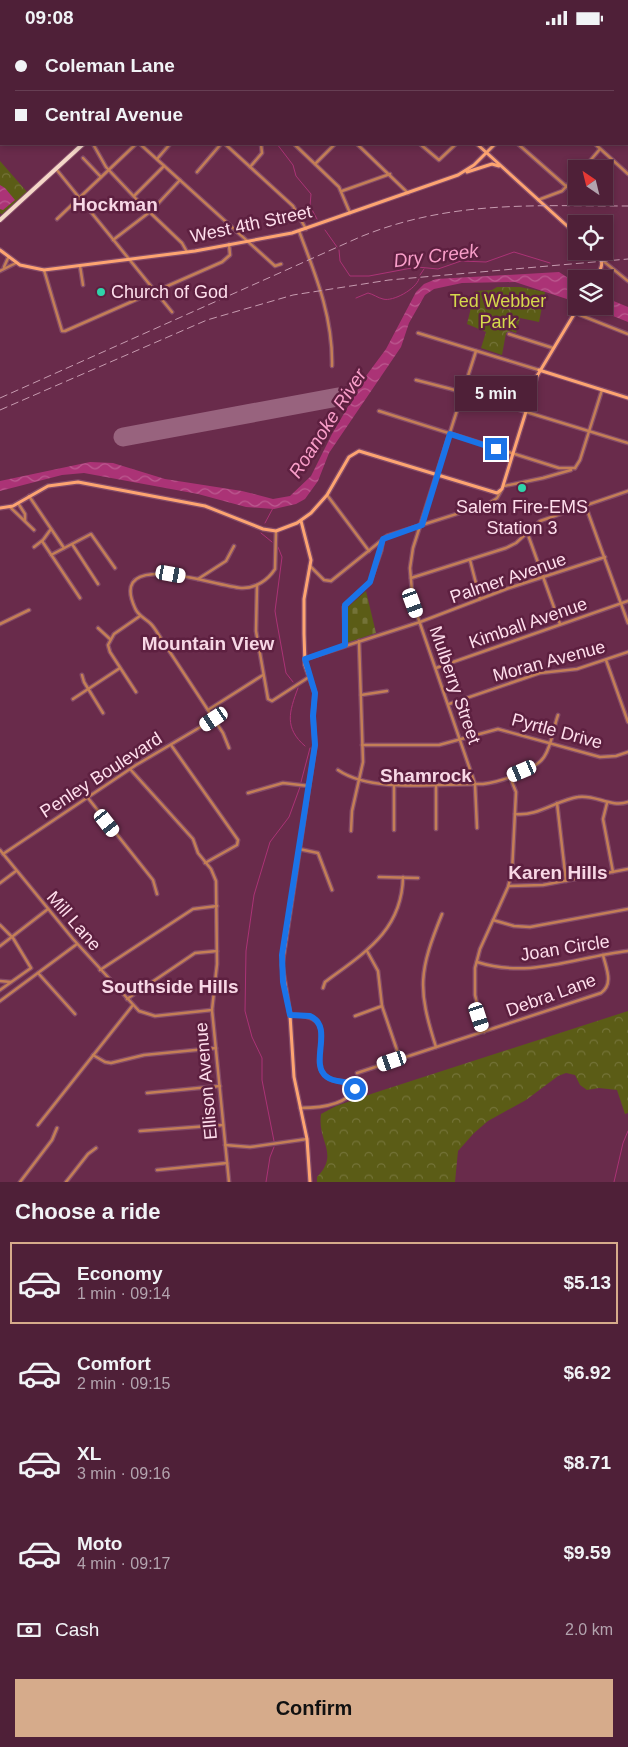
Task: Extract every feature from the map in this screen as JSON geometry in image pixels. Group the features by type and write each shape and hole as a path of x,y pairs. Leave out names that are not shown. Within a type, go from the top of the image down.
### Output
{"main road":[{"path":"0,220 82,145"}],"street":[{"path":"94,145 110,170 148,212 182,243 187,252"},
{"path":"57,219 135,145"},
{"path":"141,145 275,266 281,264"},
{"path":"157,159 169,145"},
{"path":"197,172 220,145"},
{"path":"226,145 293,205 306,229"},
{"path":"250,167 262,153 260,145"},
{"path":"295,145 342,191 350,213"},
{"path":"315,165 334,145"},
{"path":"358,145 408,193"},
{"path":"421,145 438,160 455,145"},
{"path":"478,145 568,227"},
{"name":"West 4th Street","path":"0,250 17,263 44,270 187,252 299,231 464,172 494,145"},
{"path":"519,145 566,187 554,195 538,200"},
{"path":"596,145 628,173"},
{"path":"591,160 600,149"},
{"path":"84,158 102,178"},
{"path":"464,172 492,164 501,166"},
{"path":"134,196 164,166"},
{"path":"56,169 172,312"},
{"path":"342,191 390,174"},
{"path":"113,239 148,212 180,180"},
{"path":"299,231 328,315 332,345 332,366"},
{"path":"44,270 56,316 64,331 226,259 231,253 230,244"},
{"path":"4,268 8,258"},
{"path":"600,270 602,261"},
{"path":"602,261 628,281"},
{"path":"0,271 17,263"},
{"path":"80,266 83,285"},
{"path":"310,566 326,581 331,581 383,539 496,500 501,491 540,370 574,315"},
{"path":"580,315 628,333"},
{"path":"418,333 628,398"},
{"path":"509,334 553,348"},
{"name":"Mulberry Street","path":"476,351 411,555 411,578 412,598 475,784 477,828"},
{"path":"416,380 463,392 628,443"},
{"path":"503,485 543,478 574,468 580,460 602,390"},
{"path":"379,411 559,468 574,468"},
{"path":"0,509 10,507 29,496 59,483 82,483 205,506 263,529 276,531 301,521 311,513 327,495 349,457 362,451 495,493 501,491"},
{"path":"411,578 513,545 542,520 586,507 628,491"},
{"path":"327,495 368,551"},
{"path":"29,496 64,548"},
{"path":"18,503 25,514 25,521"},
{"path":"10,507 34,530"},
{"path":"586,507 628,623"},
{"path":"301,521 309,546 310,566 304,599 305,659 315,693 313,716 315,745 282,955 283,982 290,1015 293,1070 307,1139 310,1182"},
{"path":"34,547 42,541 51,529"},
{"path":"230,748 214,719 153,626 140,616 131,594 132,586 137,579 165,574 241,589 258,585 271,574 276,565 276,531"},
{"path":"527,532 560,624"},
{"path":"51,555 92,535 115,567"},
{"path":"345,645 344,607 370,582 383,539"},
{"path":"42,541 80,598"},
{"path":"72,544 98,584"},
{"path":"198,579 226,561 234,546"},
{"name":"Palmer Avenue","path":"305,659 420,622 480,599 605,557"},
{"path":"470,560 470,567 480,599"},
{"path":"258,585 256,631 267,697 272,701 309,677"},
{"name":"Kimball Avenue","path":"436,668 628,601"},
{"path":"0,624 29,610"},
{"path":"136,692 109,650 110,639 140,616"},
{"path":"98,628 110,639"},
{"path":"351,831 352,811 363,762 359,641"},
{"name":"Moran Avenue","path":"449,704 540,673 578,669 628,652"},
{"path":"606,660 628,722"},
{"path":"73,699 120,668"},
{"path":"82,675 88,689 103,713"},
{"path":"208,710 263,675"},
{"path":"361,695 387,691"},
{"path":"338,770 359,781 370,784 490,783 510,777 540,762 550,743 558,715"},
{"name":"Penley Boulevard","path":"3,854 130,769 214,719"},
{"name":"Pyrtle Drive","path":"362,745 433,746 498,729 600,757 616,756 628,752"},
{"path":"171,745 238,840 237,845 205,863"},
{"name":"Ellison Avenue","path":"130,769 193,839 198,853 215,877 217,951 212,1010 228,1182"},
{"path":"484,1032 475,995 476,961 508,886 513,864 515,788 510,777"},
{"path":"248,793 283,783 308,786"},
{"path":"394,784 394,830"},
{"path":"436,784 436,829"},
{"path":"515,814 531,813 580,796 618,804 628,802"},
{"path":"88,798 153,880 157,894"},
{"path":"607,802 604,819 614,872"},
{"path":"557,803 566,881"},
{"path":"299,849 315,851 319,854 332,891"},
{"name":"Mill Lane","path":"0,850 77,944 133,1005"},
{"path":"508,886 538,886 628,869"},
{"path":"0,883 16,871"},
{"path":"379,877 418,878"},
{"path":"323,988 325,982 381,939 392,921 402,892 403,877"},
{"path":"100,970 193,909 216,906"},
{"path":"0,946 48,909"},
{"path":"493,920 514,926 530,927 628,909"},
{"path":"436,1047 424,1010 422,990 426,958 442,914"},
{"path":"0,925 12,938 31,967 0,991"},
{"path":"0,1001 77,944"},
{"path":"127,999 195,953 217,951"},
{"path":"367,951 378,971 382,1006 400,1059"},
{"name":"Joan Circle","path":"476,961 503,968 526,969 628,951"},
{"name":"Debra Lane","path":"357,1073 604,992 608,981 603,955"},
{"path":"38,973 75,1014"},
{"path":"0,981 11,982"},
{"path":"38,1125 133,1005 143,1013 155,1015 212,1010"},
{"path":"355,1016 382,1006"},
{"path":"290,1015 314,1018 321,1034 320,1067 323,1073 331,1080 350,1083 355,1087 350,1095 325,1107 300,1108"},
{"path":"93,1055 105,1063 111,1063 144,1055 216,1048"},
{"path":"147,1093 220,1086"},
{"path":"140,1131 223,1125"},
{"path":"20,1182 52,1140 57,1128"},
{"path":"225,1145 250,1147 307,1139"},
{"path":"66,1182 88,1154 96,1149"},
{"path":"157,1170 227,1163"}],"green space":[{"path":"0,161 28,193 3,216 0,213"},
{"name":"Ted Webber Park","path":"497,287 520,287 545,292 539,322 520,318 516,333 511,331 506,333 502,355 481,348 486,332 467,324 475,291 492,290"},
{"path":"366,591 376,633 347,643 347,608"},
{"path":"628,1011 628,1113 625,1114 617,1090 599,1088 587,1090 580,1085 575,1075 566,1073 558,1076 526,1100 488,1121 474,1133 458,1151 455,1182 317,1182 317,1177 324,1169 327,1161 321,1114 336,1106 374,1093"}],"water":[{"path":"0,185 15,200 3,210 0,209"},
{"path":"559,272 568,278 568,299 515,282 462,283 434,289 425,295 409,323 401,347 329,453 318,481 305,499 296,504 274,509 246,507 198,494 84,473 62,475 0,491 0,481 90,462 113,463 165,479 242,491 273,499 290,496 311,476 332,434 366,376 386,349 416,292 424,284 436,279"},
{"path":"613,301 628,307 628,322 610,315 613,315"}],"waterway":[{"name":"Dry Creek","path":"278,145 293,165 296,176 311,194 310,206 317,219"},
{"name":"Dry Creek","path":"325,230 337,247"},
{"name":"Dry Creek","path":"339,250 340,261 350,276 369,276 417,267 438,269 461,261 486,262 514,252 550,263"},
{"path":"420,275 424,269"},
{"path":"356,298 368,293 383,299 392,299 409,291 419,279"},
{"path":"265,523 273,508"},
{"path":"261,533 272,542"},
{"path":"278,547 282,557 275,611 286,673 293,682"},
{"path":"298,688 292,705 290,719 294,733 305,746"},
{"path":"301,782 310,748"},
{"path":"274,1141 262,1080 262,1058 252,1037 245,1011 246,951 254,895 270,842 289,817 300,787"},
{"path":"614,1182 623,1143 628,1131"},
{"path":"266,1182 270,1157 274,1147"}],"runway":[{"path":"123,437 338,397"}],"railway":[{"path":"0,398 360,237 394,225 460,211 492,208 628,206"},
{"path":"0,410 207,320 293,295 389,280 628,259"}],"place":[{"name":"Church of God","path":"101,292"},
{"name":"Salem Fire-EMS Station 3","path":"522,488"}],"district":[{"name":"Hockman","path":"115,204"},
{"name":"Mountain View","path":"208,643"},
{"name":"Shamrock","path":"426,775"},
{"name":"Karen Hills","path":"558,872"},
{"name":"Southside Hills","path":"170,986"}],"route":[{"path":"355,1089 354,1085 331,1080 323,1073 320,1067 321,1034 318,1024 310,1016 290,1015 282,974 282,955 315,745 313,716 315,693 305,659 345,645 344,607 370,582 381,551 383,539 422,525 450,434 496,449"}],"water label":[{"name":"Roanoke River","path":"327,423"}]}
